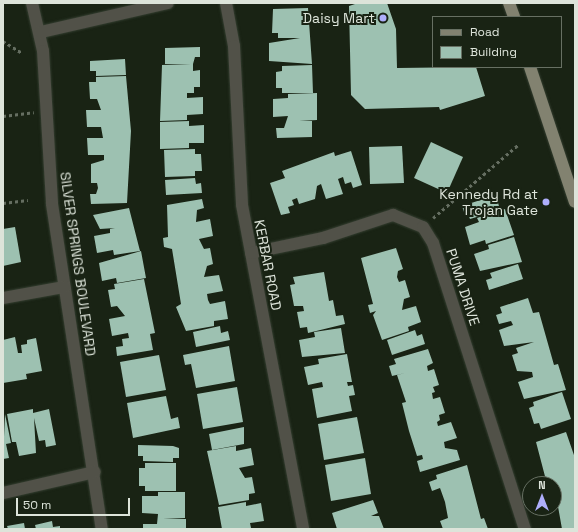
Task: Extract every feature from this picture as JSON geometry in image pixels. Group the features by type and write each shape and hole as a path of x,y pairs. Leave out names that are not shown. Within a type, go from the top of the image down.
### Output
{"main road":[{"path":"509,3 514,16"},
{"path":"530,68 575,202"}],"street":[{"name":"SILVER SPRINGS BOULEVARD","path":"32,3 41,32 45,112 64,287 95,472 102,529"},
{"path":"41,32 168,3"},
{"name":"KERBAR ROAD","path":"226,3 234,46 238,174 251,253 302,529"},
{"path":"251,253 323,238 393,215 423,227"},
{"name":"PUMA DRIVE","path":"423,227 433,243 525,529"},
{"path":"3,298 64,287"},
{"path":"3,493 95,472"}],"path":[{"path":"3,41 22,53"},
{"path":"3,116 45,112"},
{"path":"423,227 519,144"},
{"path":"3,203 28,200"}],"building":[{"path":"358,3 387,3 396,29 397,68 476,68 485,96 440,110 439,107 365,109 351,95 349,6"},
{"path":"308,8 312,64 269,61 269,43 300,38 278,38 278,33 272,33 273,9"},
{"path":"200,47 200,57 195,57 193,71 200,70 200,87 194,87 194,93 187,93 187,98 203,97 203,114 187,115 187,120 160,121 162,65 191,64 165,64 165,48"},
{"path":"125,59 126,75 96,76 96,71 90,71 90,61"},
{"path":"312,65 313,93 282,93 282,88 276,88 276,72 282,71 282,66"},
{"path":"126,76 131,131 127,203 91,204 90,194 96,194 98,188 97,183 91,183 91,164 104,160 104,155 88,155 87,138 103,138 101,127 87,127 86,110 101,110 97,99 90,99 89,82 96,82 96,77"},
{"path":"317,93 317,120 299,121 312,121 312,137 277,138 276,128 284,128 288,116 273,117 273,99 288,98 288,94"},
{"path":"189,121 189,126 204,125 204,143 189,143 189,148 160,149 160,122"},
{"path":"431,142 463,157 447,193 414,178"},
{"path":"402,146 404,183 370,184 369,147"},
{"path":"195,149 195,154 201,154 202,171 195,171 195,176 165,177 164,150"},
{"path":"351,151 362,185 353,188 351,182 345,184 343,177 338,179 343,194 326,199 321,184 317,186 315,199 299,204 297,198 292,200 294,205 288,207 290,213 281,215 270,183 285,178 282,171 334,152 335,156"},
{"path":"195,178 196,184 201,183 202,193 166,195 165,180"},
{"path":"496,195 500,210 470,219 468,214 465,215 462,206"},
{"path":"202,199 204,208 197,210 196,222 210,219 213,236 199,239 204,249 210,248 213,264 207,266 204,277 219,275 223,291 207,294 208,300 210,304 225,301 228,319 214,321 214,326 186,331 176,307 181,304 172,249 164,247 163,238 168,237 167,205"},
{"path":"129,208 140,251 114,255 113,250 97,253 94,236 110,233 110,229 115,228 100,229 93,215"},
{"path":"505,209 514,235 486,244 485,240 470,245 465,227 479,222 477,218"},
{"path":"15,227 21,262 3,266 3,229"},
{"path":"514,237 522,262 480,271 474,254 489,249 488,245"},
{"path":"396,248 403,269 398,271 397,277 399,282 405,280 410,297 404,299 402,310 416,306 421,322 408,327 409,331 382,340 373,315 376,311 370,313 368,305 373,304 361,258"},
{"path":"141,251 146,278 117,283 116,278 102,281 99,263"},
{"path":"518,264 523,279 489,290 486,280 492,278 490,273"},
{"path":"324,272 329,301 333,300 336,316 343,315 345,324 308,333 307,327 300,328 297,312 304,311 303,306 294,306 290,285 295,284 293,277"},
{"path":"144,279 155,333 150,334 153,350 117,356 116,347 123,346 122,339 129,338 128,333 112,336 109,319 125,316 117,306 111,307 108,290 115,289 114,284"},
{"path":"528,298 533,313 539,312 554,365 558,364 566,390 524,399 518,382 533,377 532,372 517,371 512,355 518,353 516,348 534,342 504,346 499,330 513,325 511,321 499,324 496,315 502,313 500,307"},
{"path":"220,326 221,333 228,331 230,340 196,347 193,332"},
{"path":"341,328 345,353 302,357 299,340 315,337 314,332"},
{"path":"415,330 417,336 422,334 425,344 392,355 387,340"},
{"path":"15,337 18,353 22,353 21,345 27,344 27,340 36,338 42,371 26,374 27,379 3,383 3,340"},
{"path":"229,346 235,381 196,388 191,364 185,365 183,355"},
{"path":"428,349 433,363 427,366 428,371 434,369 439,385 433,387 435,392 432,393 433,399 440,397 445,413 439,415 440,420 437,422 438,426 451,422 457,438 444,442 445,448 457,450 460,460 420,472 417,461 423,459 422,455 417,456 409,431 402,403 406,402 397,375 405,373 392,376 389,366 396,364 394,359"},
{"path":"347,354 352,382 347,382 348,386 353,385 355,395 349,396 352,411 317,418 312,389 323,387 322,382 308,385 304,367 319,364 318,359"},
{"path":"159,355 166,390 126,397 120,362"},
{"path":"237,387 243,422 203,429 197,394"},
{"path":"562,392 571,419 541,429 539,423 534,424 529,408 534,406 533,402"},
{"path":"166,396 171,419 178,417 180,428 133,438 127,403"},
{"path":"33,409 33,413 49,409 56,445 46,447 45,440 39,441 34,418 36,453 19,456 16,442 12,442 7,414"},
{"path":"5,414 11,443 6,444 9,458 3,459"},
{"path":"357,417 364,453 324,460 318,424"},
{"path":"244,427 244,444 212,450 209,434"},
{"path":"566,432 575,458 575,529 562,529 560,516 562,516 562,476 545,476 536,442"},
{"path":"138,445 173,446 179,448 179,458 173,458 173,462 143,461 143,456 138,456"},
{"path":"236,446 236,451 251,448 254,465 239,468 245,478 252,477 255,493 249,494 249,500 219,505 207,451"},
{"path":"365,458 371,494 331,501 325,465"},
{"path":"145,463 176,463 176,491 145,491 145,486 139,486 139,468 145,468"},
{"path":"467,465 481,519 484,518 488,529 443,529 440,521 448,518 445,502 440,488 432,491 429,482 437,479 436,475"},
{"path":"158,492 185,492 185,518 163,519 186,519 186,529 143,529 143,524 157,524 158,514 142,513 142,496 158,496"},
{"path":"373,500 378,513 371,516 379,516 384,529 337,529 332,513"},
{"path":"246,502 246,506 261,503 264,521 250,523 251,528 257,529 222,529 218,507"},
{"path":"52,521 53,527 60,526 60,529 36,529 35,525"},
{"path":"24,523 25,529 8,529 7,526"}],"place":[{"name":"Daisy Mart","path":"383,18"},
{"name":"Kennedy Rd at Trojan Gate","path":"546,202"}]}
